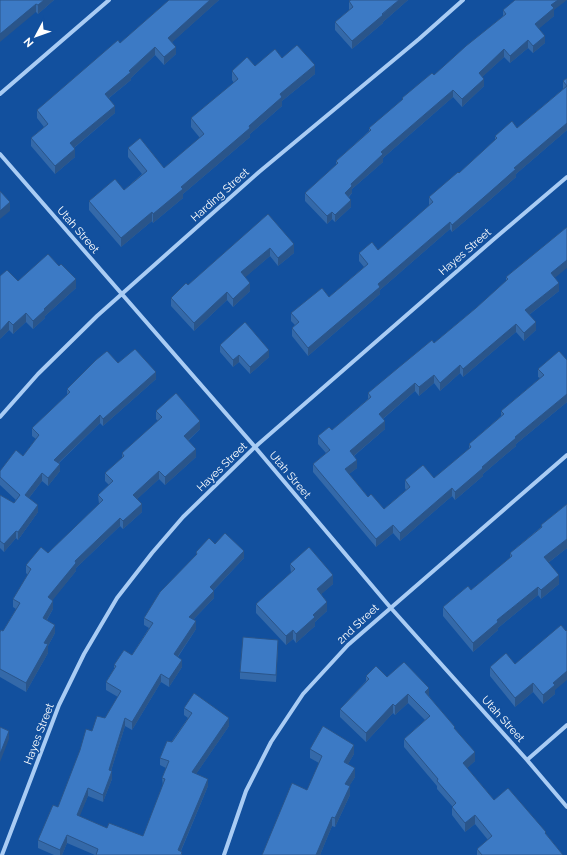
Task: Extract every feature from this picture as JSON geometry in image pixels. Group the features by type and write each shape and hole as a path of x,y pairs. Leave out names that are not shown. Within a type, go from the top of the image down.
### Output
{"street":[{"path":"0,94 109,0"},
{"name":"Harding Street","path":"0,416 38,374 97,316 259,172 419,39 463,0"},
{"name":"Utah Street","path":"0,154 255,448 390,607 567,806"},
{"name":"Hayes Street","path":"2,855 59,705 84,654 117,598 152,552 183,517 255,448 567,177"},
{"name":"2nd Street","path":"224,855 246,791 271,742 303,694 348,645 567,455"},
{"path":"527,760 567,725"}],"building":[{"path":"0,0 44,0 38,5 36,4 0,34"},
{"path":"169,0 210,0 168,38 176,47 164,57 155,47 129,71 131,72 105,94 115,106 70,143 75,149 55,166 31,138 48,124 37,110 118,40 120,43"},
{"path":"399,0 352,41 335,22 353,7 349,1"},
{"path":"515,0 558,0 551,5 554,8 535,24 545,36 533,46 528,40 510,56 504,49 479,73 484,79 462,99 453,90 381,152 383,154 351,184 352,186 345,193 351,200 335,215 332,212 327,216 305,193 338,163 336,161 371,130 369,128 432,73 434,75 466,46 506,14 503,10"},
{"path":"297,45 315,65 280,94 282,97 249,126 250,128 181,187 183,189 121,238 89,201 115,179 124,190 147,171 128,148 140,138 164,168 204,134 191,118 238,79 232,71 247,57 255,66 275,49 282,58"},
{"path":"567,78 567,86 563,81"},
{"path":"567,86 567,123 514,168 516,169 452,225 450,222 378,284 380,287 308,348 292,328 299,322 291,313 322,288 329,297 368,264 359,253 372,242 378,250 433,202 429,197 458,172 459,173 497,138 495,136 512,121 517,128"},
{"path":"0,191 10,202 0,211"},
{"path":"268,214 294,244 278,258 270,248 241,272 250,283 233,299 227,292 194,323 171,298 186,283 188,285"},
{"path":"567,227 567,260 551,273 559,283 525,310 536,322 524,333 516,324 463,369 460,365 440,383 434,375 419,387 415,383 379,414 385,421 350,451 357,460 345,469 368,497 371,494 384,509 410,487 405,480 423,465 434,478 471,447 469,444 504,414 501,411 544,375 538,369 559,351 567,360 567,394 515,437 516,438 455,492 452,488 400,533 393,525 376,539 313,464 330,450 318,436 329,427 332,430 371,397 368,393 432,340 434,343 476,308 508,279 506,277"},
{"path":"48,254 59,266 61,264 76,279 33,321 26,313 13,325 9,321 0,331 0,276 7,270 18,281"},
{"path":"245,322 269,350 250,367 239,355 233,360 220,345"},
{"path":"135,349 156,372 103,419 100,415 54,460 60,464 48,478 42,473 25,495 38,505 18,532 16,531 4,544 0,541 0,495 14,503 20,495 0,477 0,471 16,450 23,456 39,435 32,428 70,392 67,389 96,360 107,351 118,363"},
{"path":"176,393 200,421 184,436 196,449 165,477 159,471 133,495 142,504 123,521 120,518 75,561 76,563 48,597 53,601 43,618 55,625 44,643 48,644 26,683 0,669 0,632 1,630 3,631 20,603 13,599 31,569 26,565 41,547 48,553 103,500 98,495 113,481 105,473 124,456 122,453 162,417 156,411"},
{"path":"567,504 567,539 544,557 559,575 541,590 538,587 497,620 498,622 473,643 443,607 468,586 471,590 512,556 510,553"},
{"path":"225,533 244,551 210,587 214,591 189,617 196,621 174,654 182,660 169,679 161,674 132,722 125,718 109,770 112,771 103,795 88,788 77,815 107,828 109,823 143,836 165,779 162,778 169,761 160,758 167,741 172,742 192,713 184,708 194,693 229,718 192,772 208,779 178,850 182,852 181,855 96,855 98,849 67,835 60,850 38,840 53,805 58,807 80,750 86,729 92,731 97,716 105,718 121,691 106,682 116,666 114,665 124,650 132,655 153,623 144,618 160,592 197,554 196,552 209,538 215,544"},
{"path":"309,547 333,575 317,589 327,602 313,615 315,617 296,634 293,630 286,636 256,604 295,569 290,564"},
{"path":"561,625 566,631 567,630 567,671 553,683 555,685 543,695 533,683 515,698 490,667 506,653 515,664"},
{"path":"243,637 278,640 276,675 240,672"},
{"path":"404,662 429,688 425,692 475,752 463,763 494,800 508,788 546,832 545,833 563,855 482,855 477,849 492,836 475,815 465,823 452,807 456,803 404,739 430,716 408,694 395,706 393,704 366,733 340,709 369,679 366,676 376,666 387,677"},
{"path":"323,726 354,745 344,762 355,768 345,784 350,786 335,818 332,817 316,855 262,855 292,783 307,790 322,756 310,749"},
{"path":"0,727 9,731 0,754"}]}
